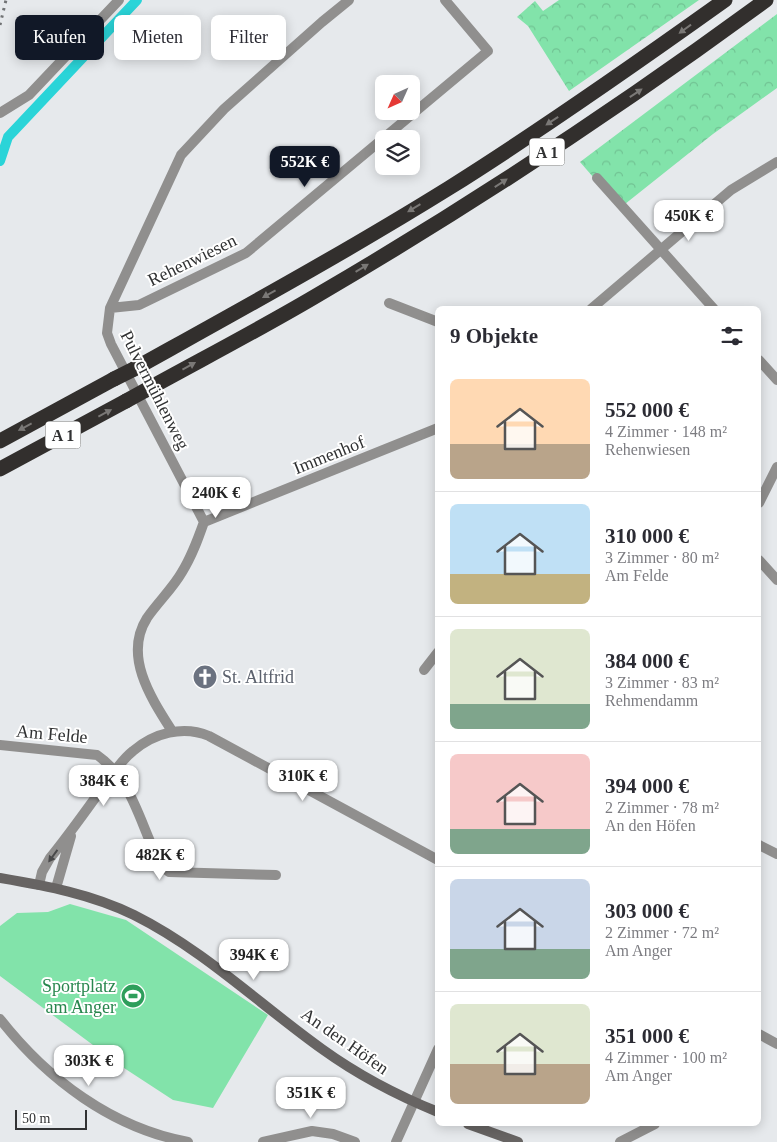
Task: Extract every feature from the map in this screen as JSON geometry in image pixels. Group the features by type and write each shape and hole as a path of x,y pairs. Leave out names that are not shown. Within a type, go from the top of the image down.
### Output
{"highway":[{"name":"A 1","path":"0,441 311,270 449,188 563,113 724,0"},
{"name":"A 1","path":"0,469 321,293 458,210 652,82 766,0"}],"street":[{"path":"0,113 29,95 119,0"},
{"name":"Pulvermühlenweg","path":"204,522 111,344 107,333 110,308 182,155 224,109 349,0"},
{"name":"Rehenwiesen","path":"110,308 138,305 246,253 488,51 445,0"},
{"path":"595,306 732,190 777,162"},
{"path":"597,178 711,306"},
{"path":"389,303 435,321"},
{"path":"761,362 777,380"},
{"name":"Immenhof","path":"204,522 435,429"},
{"path":"761,499 777,467"},
{"path":"172,731 146,687 140,672 138,644 141,628 182,573 204,522"},
{"path":"761,562 777,580"},
{"path":"424,670 435,656"},
{"path":"38,885 42,872 116,770 133,750 152,739 172,731 190,730 209,736 435,858"},
{"name":"Am Felde","path":"0,746 97,755 116,770"},
{"path":"116,770 126,784 157,857 169,872 276,875"},
{"path":"56,888 73,830"},
{"path":"761,846 776,850"},
{"name":"An den Höfen","path":"0,878 56,888 107,903 160,929 208,961 344,1064 398,1096 435,1111"},
{"path":"0,1019 37,1062 81,1097 115,1117 149,1133 188,1142"},
{"path":"761,1035 777,1044"},
{"path":"396,1142 435,1056"},
{"path":"474,1126 518,1142"},
{"path":"620,1142 651,1126"},
{"path":"263,1142 312,1131 333,1134 355,1142"}],"green space":[{"path":"559,0 699,0 569,91 528,26 517,17 535,1 543,11"},
{"path":"777,14 777,88 713,134 620,208 580,162"},
{"name":"Sportplatz am Anger","path":"70,904 126,920 268,1015 213,1108 173,1100 124,1068 0,976 0,926 17,913 48,912"}],"waterway":[{"path":"0,161 8,137 137,0"}],"railway":[{"path":"0,25 6,0"}],"place":[{"name":"St. Altfrid","path":"205,677"},
{"name":"Sportplatz am Anger","path":"133,996"}]}
